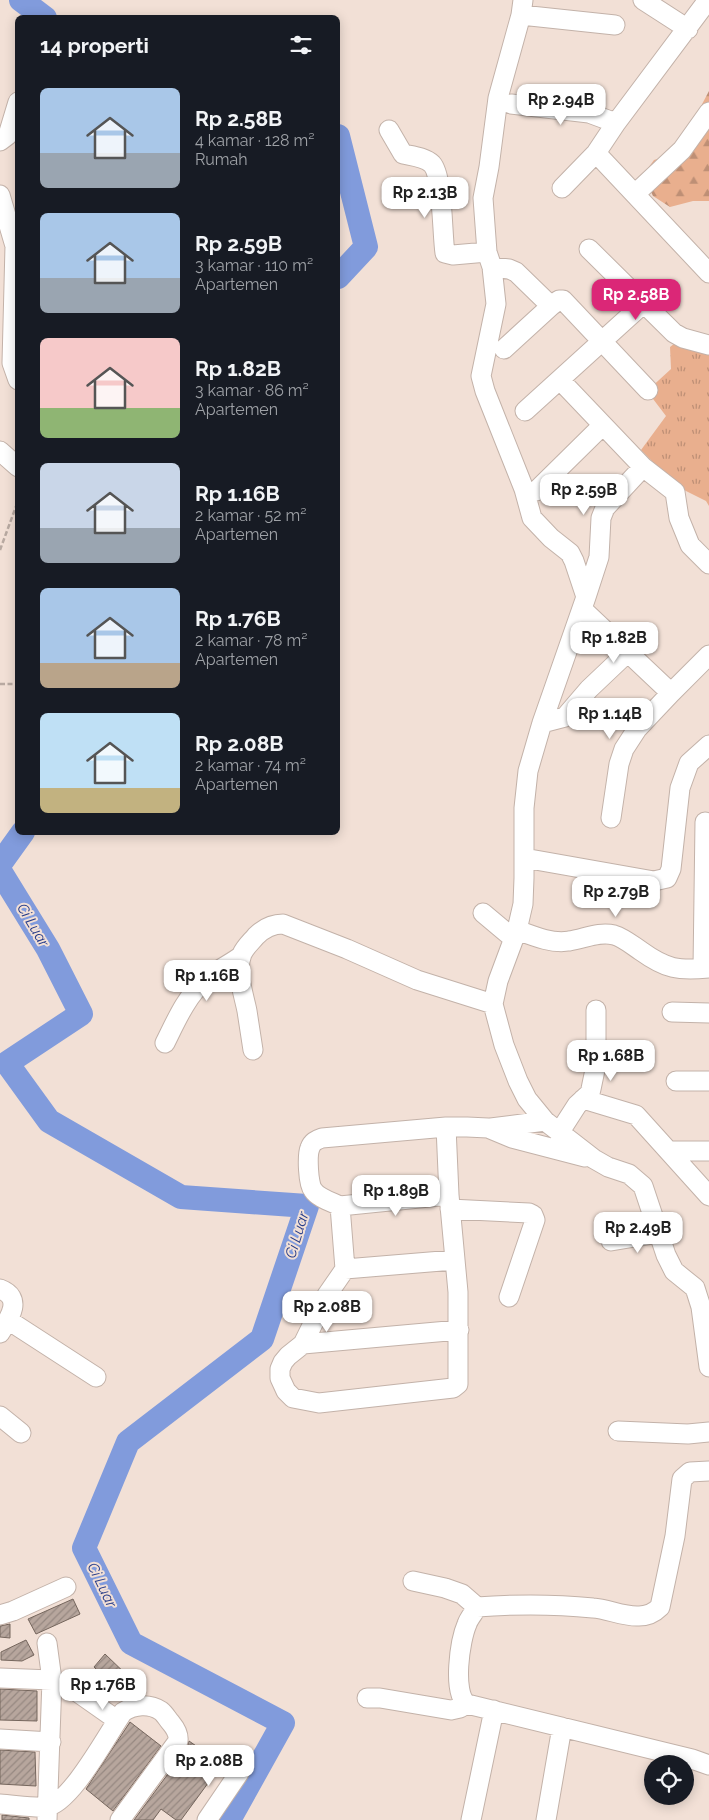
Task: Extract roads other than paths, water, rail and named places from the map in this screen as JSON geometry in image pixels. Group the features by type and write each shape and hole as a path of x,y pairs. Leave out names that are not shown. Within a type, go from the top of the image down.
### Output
{"street":[{"path":"643,0 688,29"},
{"path":"562,188 596,152 708,0"},
{"path":"615,25 522,8 498,98 483,198 496,304 481,376 485,391 524,489 532,518 551,538 570,553 574,561 584,603 627,653 670,693"},
{"path":"511,104 580,112 616,123"},
{"path":"0,141 8,135 15,112"},
{"path":"635,194 682,150 709,112"},
{"path":"390,130 403,154 420,158 432,165 439,179 445,253 453,256 489,259 516,272 551,306"},
{"path":"596,152 709,273"},
{"path":"0,195 11,249 12,363 15,376"},
{"path":"589,249 674,333 688,340 709,345"},
{"path":"504,349 558,300 566,302 648,390"},
{"path":"525,411 643,304"},
{"path":"560,380 643,467 675,492 679,518 690,545 709,564"},
{"path":"536,491 602,426"},
{"path":"0,451 15,464"},
{"path":"594,1159 552,1127 528,1100 518,1081 504,1045 493,1004 498,981 516,935 523,904 525,787 542,722 599,558 601,518 605,508 643,467"},
{"path":"542,722 565,717 589,689 627,653"},
{"path":"611,818 619,764 624,749 638,729 670,693 709,655"},
{"path":"524,858 654,881 666,878 671,869 680,788 689,763 709,745"},
{"path":"689,763 709,764"},
{"path":"483,913 516,935 557,942 587,936 612,935 624,939 651,958 669,967 680,970 706,968 707,822 677,820"},
{"path":"252,1050 248,1012 240,975 241,956 245,948 266,928 275,924 283,924 347,949 417,980 493,1004"},
{"path":"165,1043 190,995 206,979 241,956"},
{"path":"509,1297 535,1220 533,1215 450,1202 340,1206 316,1194 310,1187 310,1146 315,1140 322,1138 446,1127 552,1127 590,1093 596,1065 596,1010"},
{"path":"672,1012 709,1013"},
{"path":"676,1081 709,1081"},
{"path":"584,1099 636,1115 709,1196"},
{"path":"340,1206 345,1268 327,1295 303,1344 283,1362 280,1369 282,1385 293,1398 319,1403 453,1388 459,1381 459,1330 446,1127"},
{"path":"488,1128 512,1138 594,1159 629,1174 643,1186 666,1255 674,1271 694,1288 705,1307 709,1366"},
{"path":"670,1151 709,1151"},
{"path":"611,1240 659,1233"},
{"path":"345,1268 454,1260"},
{"path":"0,1289 11,1298 14,1305 13,1311 4,1327 96,1376"},
{"path":"303,1344 459,1330"},
{"path":"618,1430 688,1434 709,1432"},
{"path":"413,1582 445,1588 462,1594 477,1607 516,1604 558,1604 603,1609 637,1616 649,1615 660,1607 675,1536 682,1479 690,1472 709,1471"},
{"path":"0,1615 66,1587"},
{"path":"477,1607 467,1624 462,1640 458,1682 460,1696 467,1704 692,1759 709,1765"},
{"path":"47,1642 52,1680 48,1813"},
{"path":"0,1678 52,1680 70,1687 117,1720"},
{"path":"367,1698 380,1698 451,1710 467,1704"},
{"path":"48,1813 73,1788 123,1712 133,1706 152,1707 161,1711 175,1728 179,1736 178,1741 120,1820"},
{"path":"471,1820 494,1710"},
{"path":"546,1820 562,1727"},
{"path":"0,1739 51,1742"},
{"path":"207,1820 239,1773"},
{"path":"0,1804 48,1813"}],"waterway":[{"name":"Ci Luar","path":"21,0 41,15"},
{"name":"Ci Luar","path":"340,144 366,247 340,275"},
{"name":"Ci Luar","path":"0,864 21,835"},
{"name":"Ci Luar","path":"0,871 48,949 81,1014 7,1063 49,1121 181,1197 307,1206 262,1339 128,1442 84,1548 131,1643 283,1723 229,1820"}]}
